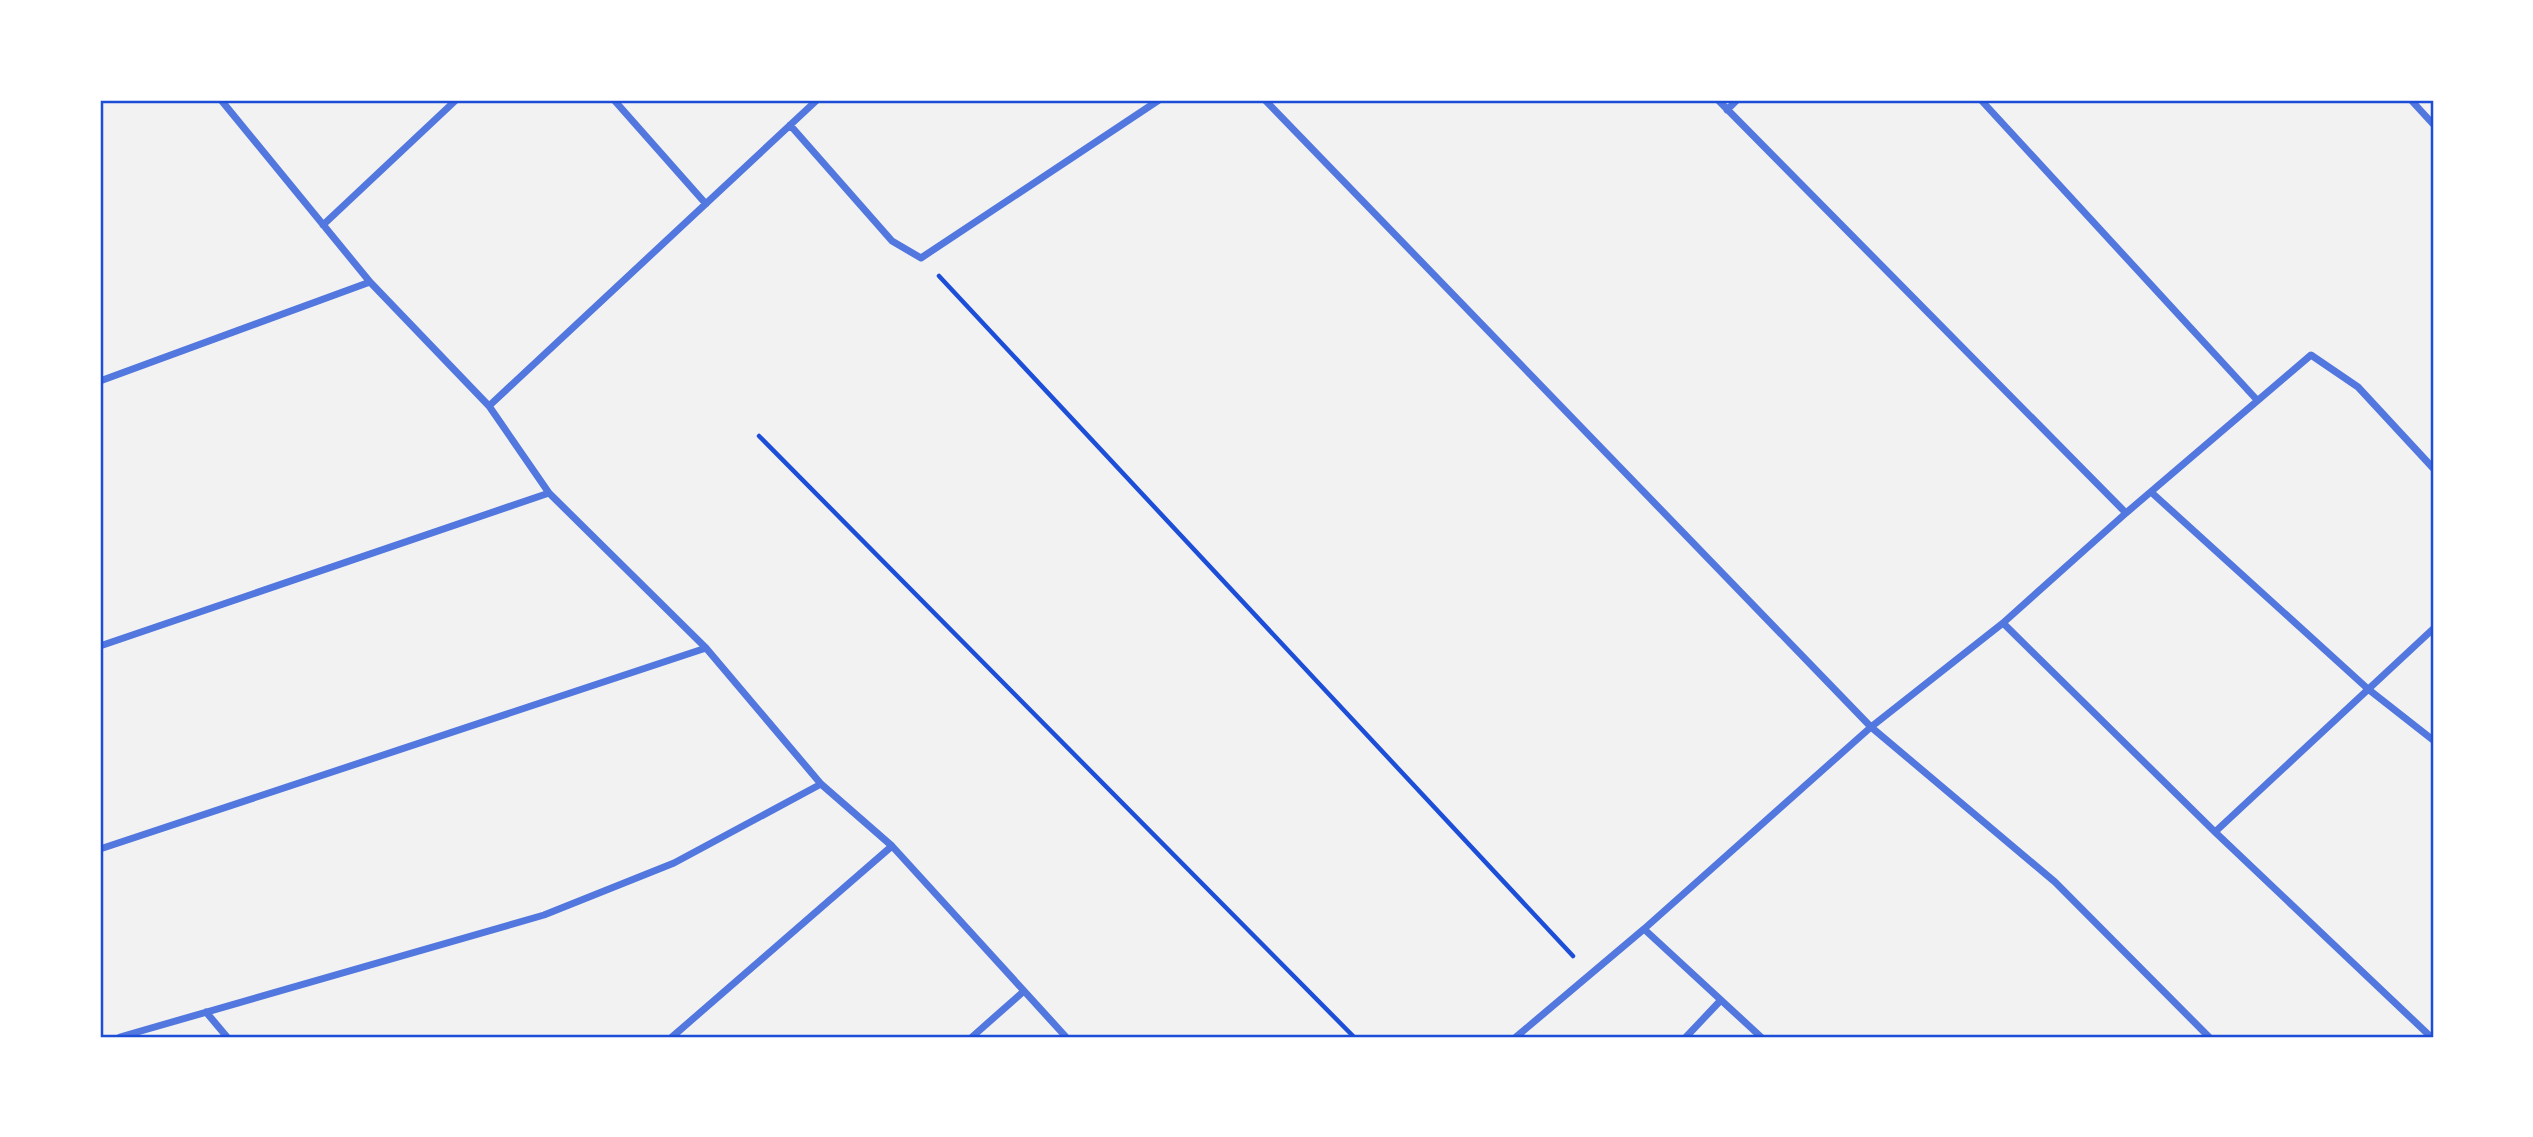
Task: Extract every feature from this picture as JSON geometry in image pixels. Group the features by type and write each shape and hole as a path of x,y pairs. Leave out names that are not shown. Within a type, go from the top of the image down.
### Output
{"street":[{"path":"221,100 370,282 489,407 549,492 706,648 821,785 892,846 1066,1037"},
{"path":"323,225 456,100"},
{"path":"614,100 706,204"},
{"path":"489,407 817,100"},
{"path":"790,125 892,241 921,258 1159,100"},
{"path":"1265,100 1871,727 2055,882 2209,1037"},
{"path":"1718,100 2126,513"},
{"path":"1727,110 1737,100"},
{"path":"1981,100 2257,400"},
{"path":"2411,100 2433,124"},
{"path":"100,381 370,282"},
{"path":"1516,1037 1644,929 1871,727 2003,623 2126,513 2311,355 2358,387 2433,468"},
{"path":"100,646 549,492"},
{"path":"2151,492 2368,689 2433,740"},
{"path":"2003,623 2215,832 2431,1037"},
{"path":"2215,832 2433,629"},
{"path":"100,849 706,648"},
{"path":"120,1037 544,915 674,863 821,785"},
{"path":"672,1037 892,846"},
{"path":"1644,929 1760,1037"},
{"path":"972,1037 1024,990"},
{"path":"1686,1037 1721,1000"},
{"path":"206,1012 227,1037"}],"path":[{"path":"921,258 1590,974"},
{"path":"759,436 1354,1037"}]}
